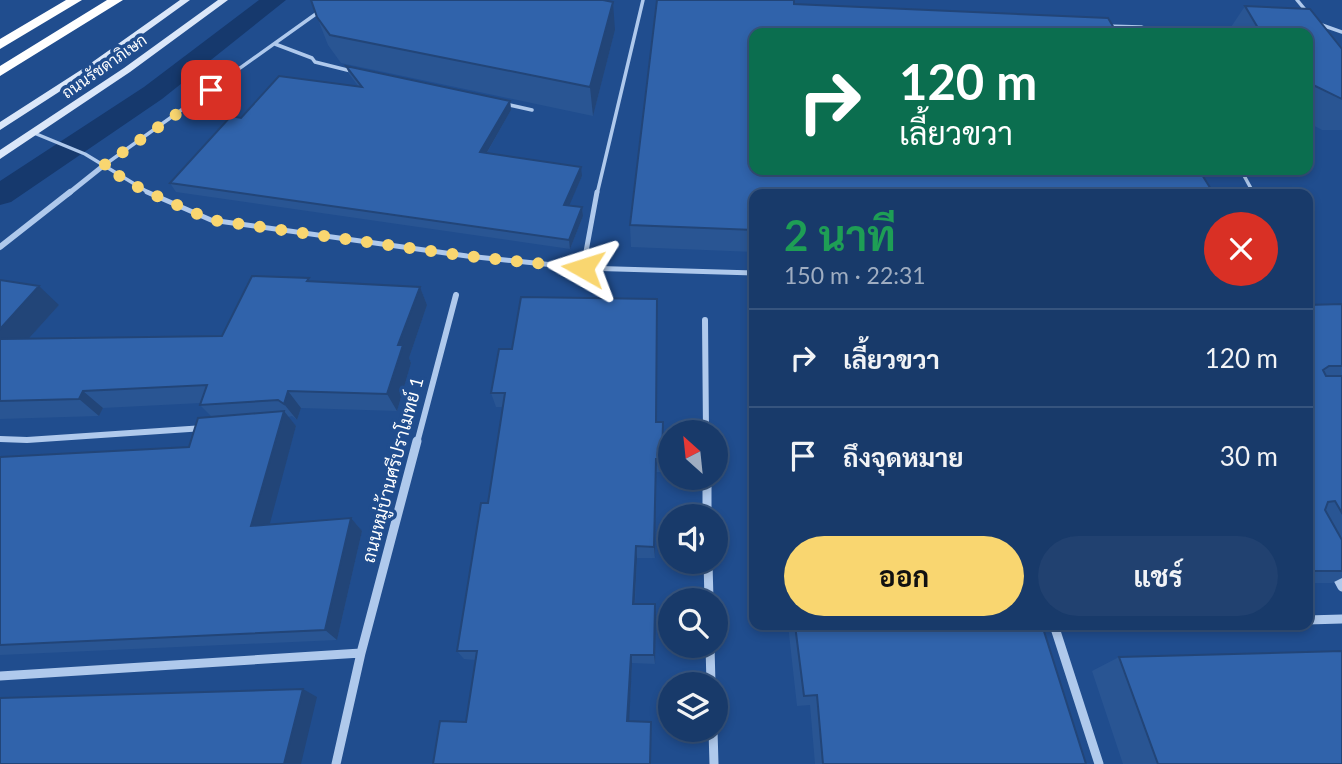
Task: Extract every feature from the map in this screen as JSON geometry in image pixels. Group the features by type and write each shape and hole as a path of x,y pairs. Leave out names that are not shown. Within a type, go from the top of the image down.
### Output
{"highway":[{"path":"0,37 74,0"},
{"path":"0,45 74,0"},
{"path":"0,72 116,0"}],"main road":[{"name":"ถนนรัชดาภิเษก","path":"0,127 186,0"},
{"name":"ถนนรัชดาภิเษก","path":"0,155 224,0"}],"street":[{"path":"0,247 103,166"},
{"name":"ถนนหมู่บ้านศรีปราโมทย์ 1","path":"336,764 361,653 456,295"},
{"path":"705,320 706,420"},
{"path":"0,439 27,440 208,428"},
{"path":"1330,565 1342,587"},
{"path":"1313,620 1342,619"},
{"path":"1055,630 1099,764"},
{"path":"0,676 361,653"},
{"path":"713,742 714,764"}],"lane":[{"path":"583,268 593,211 643,0"},
{"path":"1297,0 1314,22 1342,32"},
{"path":"103,166 324,9"},
{"path":"1102,26 1144,28"},
{"path":"275,44 312,58 315,62 363,74"},
{"path":"493,102 533,110"},
{"path":"34,133 85,154 141,189 211,220 467,256 583,268 749,273"}],"building":[{"path":"311,0 613,2 590,87 330,35 317,17"},
{"path":"657,0 794,0 794,4 1108,18 1114,28 749,28 749,175 1202,175 1211,189 749,189 749,230 630,225"},
{"path":"1245,6 1310,9 1342,49 1342,99 1313,85 1313,28 1258,28"},
{"path":"346,66 510,101 480,152 581,167 564,205 582,207 569,240 170,183 231,116 241,118 279,76 362,87"},
{"path":"252,276 420,287 398,345 403,345 387,394 288,391 284,404 278,400 200,405 207,385 83,391 79,399 0,401 0,339 222,336"},
{"path":"0,280 39,286 0,329"},
{"path":"521,297 657,299 658,459 654,547 636,546 633,604 655,604 654,655 631,655 627,721 651,722 650,764 433,764 440,721 466,722 477,651 457,651 481,503 488,503 505,393 491,393 499,349 512,349"},
{"path":"1342,304 1342,366 1329,366 1323,370 1326,376 1342,376 1342,513 1335,501 1328,502 1325,510 1342,540 1342,571 1313,571 1313,305"},
{"path":"284,411 251,526 351,518 325,630 0,645 0,457 189,447 198,418"},
{"path":"796,630 1044,630 1086,764 823,764 817,695 804,696"},
{"path":"1342,651 1342,764 1158,764 1119,657"},
{"path":"303,689 284,764 0,764 0,698"}],"waterway":[{"path":"0,195 153,93 274,0"}],"route":[{"path":"211,90 103,166 141,189 211,220 467,256 583,268"}]}
